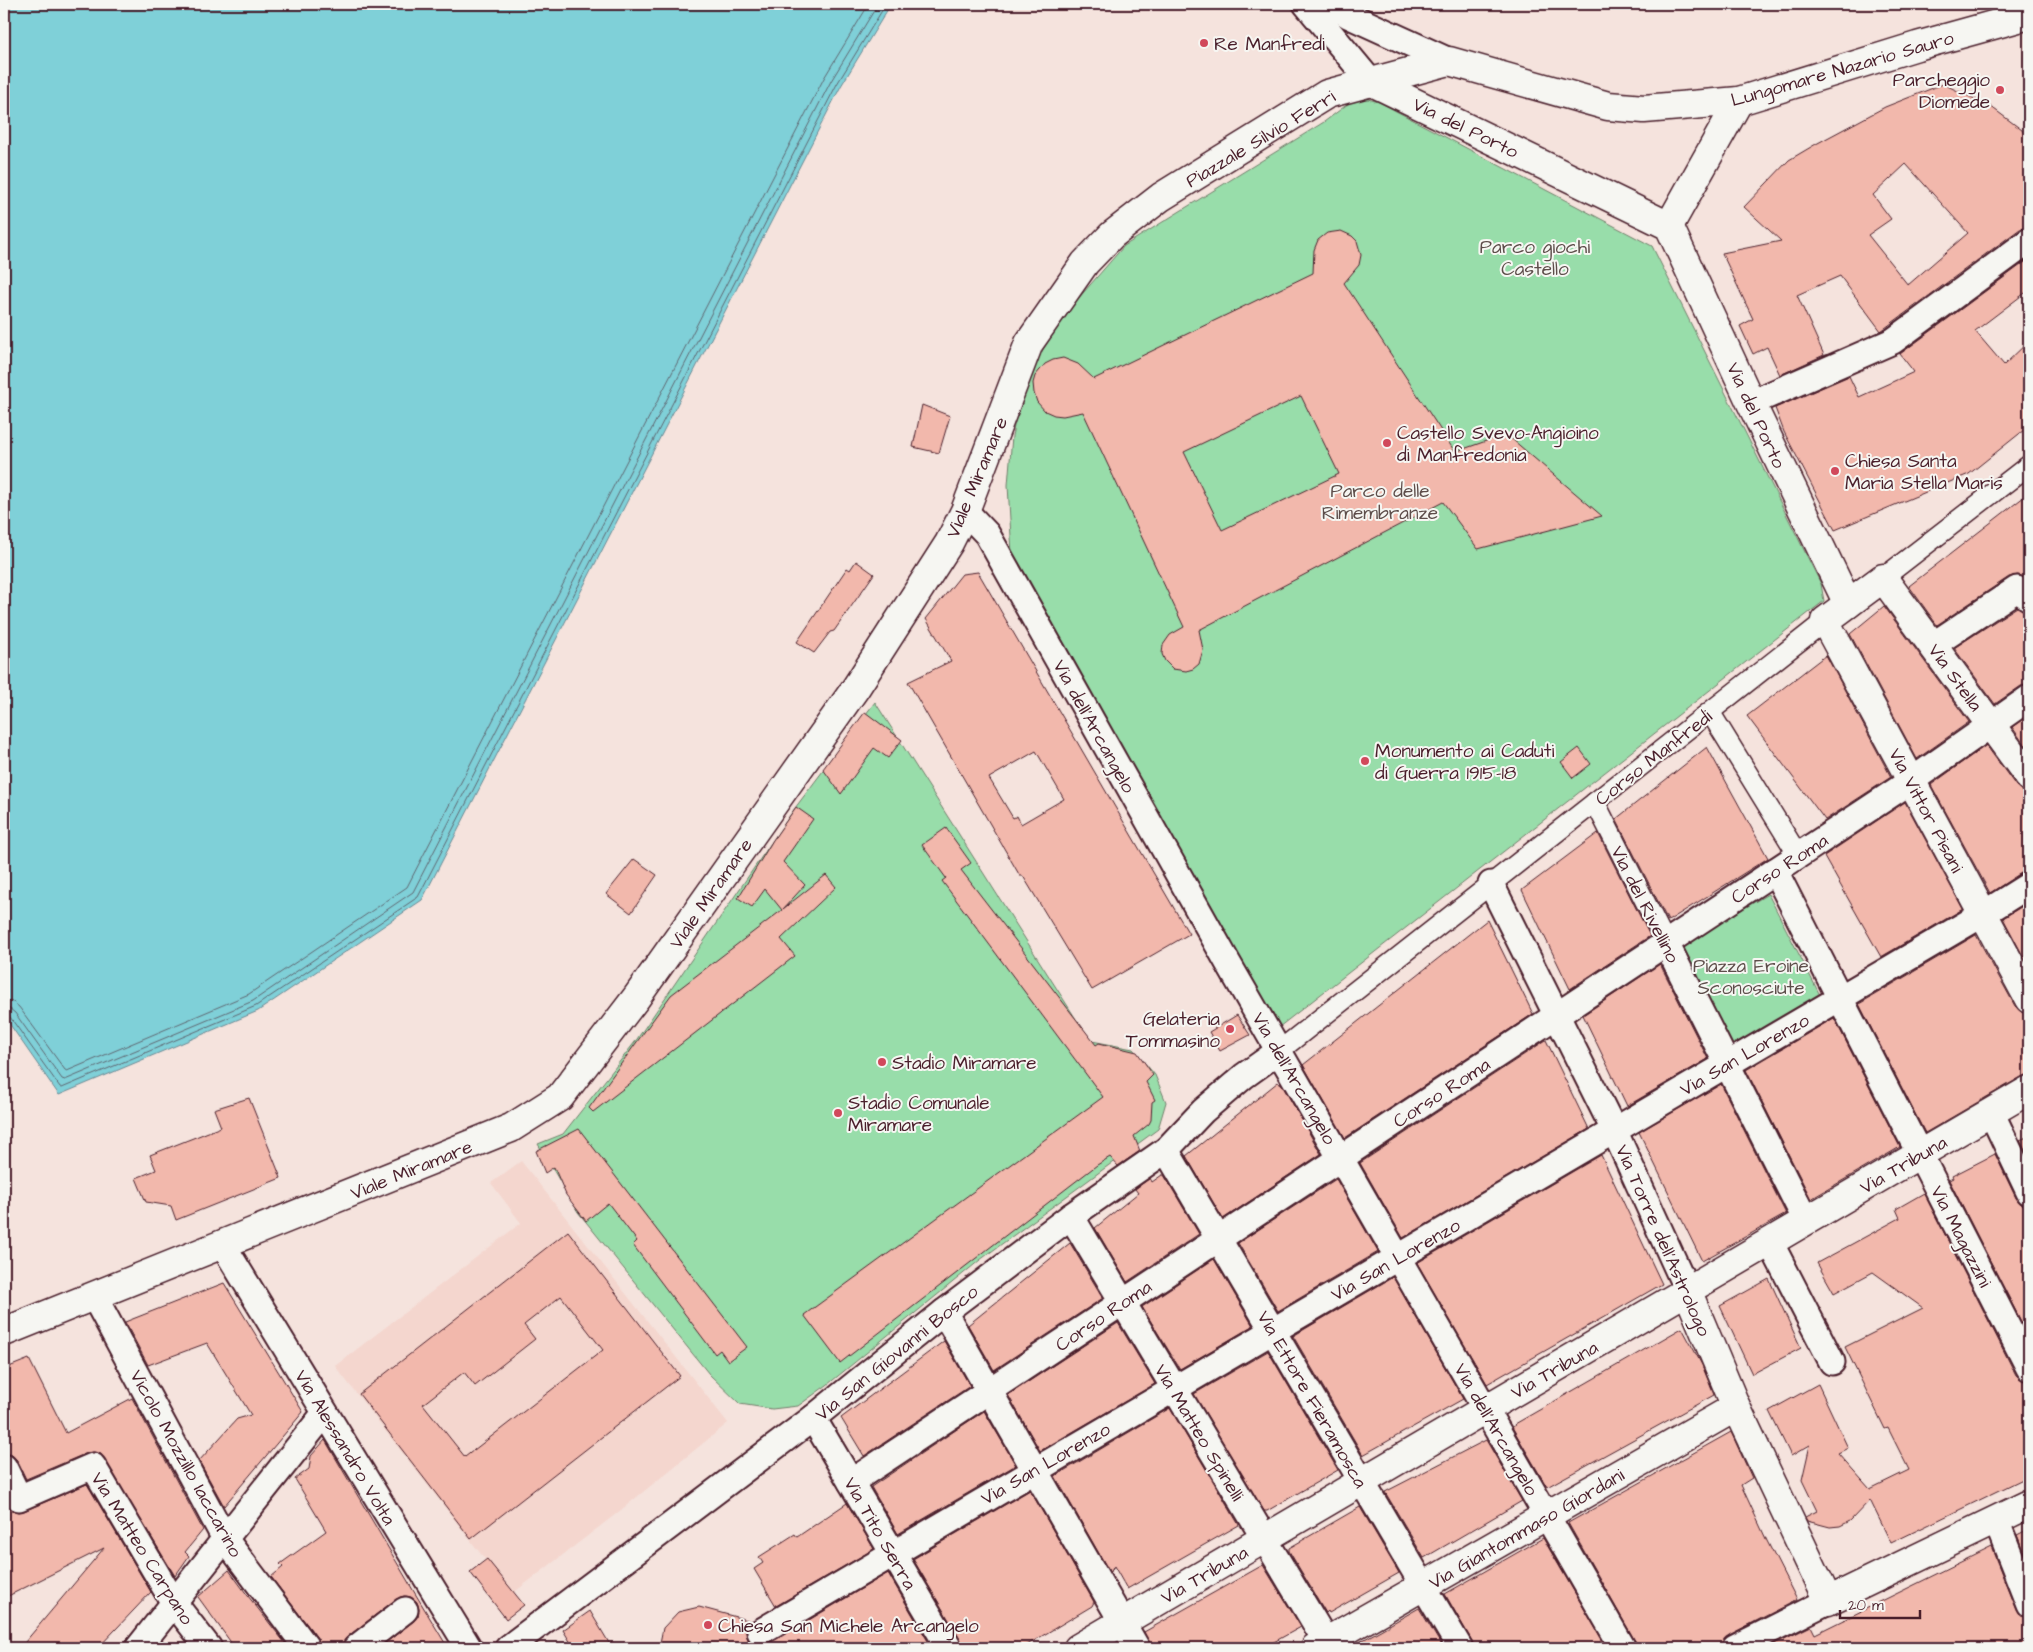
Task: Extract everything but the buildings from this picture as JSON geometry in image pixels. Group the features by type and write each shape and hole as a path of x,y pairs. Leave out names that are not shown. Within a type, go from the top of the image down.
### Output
{"street":[{"path":"1306,4 1370,81"},
{"path":"1331,4 1348,15 1449,61"},
{"name":"Lungomare Nazario Sauro","path":"1449,61 1608,106 1644,110 1739,101 1917,46 2029,15"},
{"name":"Piazzale Silvio Ferri","path":"1179,187 1327,94 1449,61"},
{"name":"Via del Porto","path":"1370,81 1669,226 1751,403 1848,604"},
{"path":"1669,226 1739,101"},
{"name":"Viale Miramare","path":"4,1332 511,1128 560,1097 636,998 855,689 949,543 965,511 1030,343 1085,263 1112,235 1161,197 1179,187"},
{"path":"1751,403 1893,341 2029,240"},
{"name":"Corso Manfredi","path":"1279,1051 1825,621 2029,465"},
{"name":"Via dell'Arcangelo","path":"965,511 987,534 1279,1051 1623,1648"},
{"name":"Via Stella","path":"1883,578 2029,776"},
{"path":"1933,645 2017,588 2029,598"},
{"name":"Via Vittor Pisani","path":"1825,621 2029,998"},
{"name":"Corso Roma","path":"851,1482 1911,781 1992,726 2029,698"},
{"path":"1710,712 1798,855"},
{"name":"Via del Rivellino","path":"1595,802 1806,1221"},
{"name":"Via Magazzini","path":"1774,871 1841,997 2029,1368"},
{"name":"Via Torre dell'Astrologo","path":"1491,884 1614,1130 1687,1290 1736,1406 1828,1601"},
{"name":"Via San Lorenzo","path":"760,1632 1983,914 2029,884"},
{"name":"Via San Giovanni Bosco","path":"508,1648 813,1418 944,1312 1071,1216 1166,1150 1203,1111 1244,1076 1279,1051"},
{"name":"Via Tribuna","path":"1078,1648 2029,1090"},
{"path":"1991,1112 2029,1192"},
{"name":"Via Ettore Fieramosca","path":"1166,1150 1460,1648"},
{"name":"Via Matteo Spinelli","path":"1071,1216 1264,1539 1324,1646"},
{"path":"1770,1242 1832,1362"},
{"name":"Via Alessandro Volta","path":"223,1245 469,1648"},
{"name":"Vicolo Mozzillo Iaccarino","path":"94,1296 225,1539 307,1648"},
{"path":"944,1312 1137,1648"},
{"name":"Via Giantommaso Giordani","path":"1324,1646 1423,1586 1736,1406"},
{"path":"138,1648 325,1413"},
{"name":"Via Tito Serra","path":"813,1418 949,1648"},
{"name":"Via Matteo Carpano","path":"4,1467 19,1498 93,1466 174,1603 209,1648"},
{"path":"1735,1648 2029,1504"},
{"path":"1996,1520 2029,1604"},
{"path":"356,1648 405,1610"}],"shaded area":[{"path":"521,1161 728,1423 616,1514 512,1594 335,1366 521,1223 491,1183"}],"green space":[{"name":"Parco delle Rimembranze","path":"1364,98 1379,102 1652,246 1821,584 1824,601 1279,1027 1013,571 1008,485 1012,436 1019,401 1036,360 1070,308 1124,246 1324,122 1353,100"},
{"name":"Stadio Miramare","path":"875,702 1076,1019 1092,1041 1133,1049 1155,1075 1166,1102 1158,1129 980,1260 827,1385 798,1406 772,1409 740,1404 709,1374 578,1212 538,1144 563,1134 635,1042 795,808"},
{"name":"Piazza Eroine Sconosciute","path":"1768,894 1822,999 1730,1051 1679,947"}],"water":[{"path":"4,4 891,4 841,86 422,900 258,1011 59,1095 4,1016"}],"place":[{"name":"Re Manfredi","path":"1204,43"},
{"name":"Parcheggio Diomede","path":"2000,90"},
{"name":"Castello Svevo-Angioino di Manfredonia","path":"1387,443"},
{"name":"Chiesa Santa Maria Stella Maris","path":"1835,471"},
{"name":"Monumento ai Caduti di Guerra 1915-18","path":"1365,761"},
{"name":"Gelateria Tommasino","path":"1230,1029"},
{"name":"Stadio Miramare","path":"882,1062"},
{"name":"Stadio Comunale Miramare","path":"838,1113"},
{"name":"Chiesa San Michele Arcangelo","path":"708,1625"}],"park label":[{"name":"Parco giochi Castello","path":"1535,257"}]}
